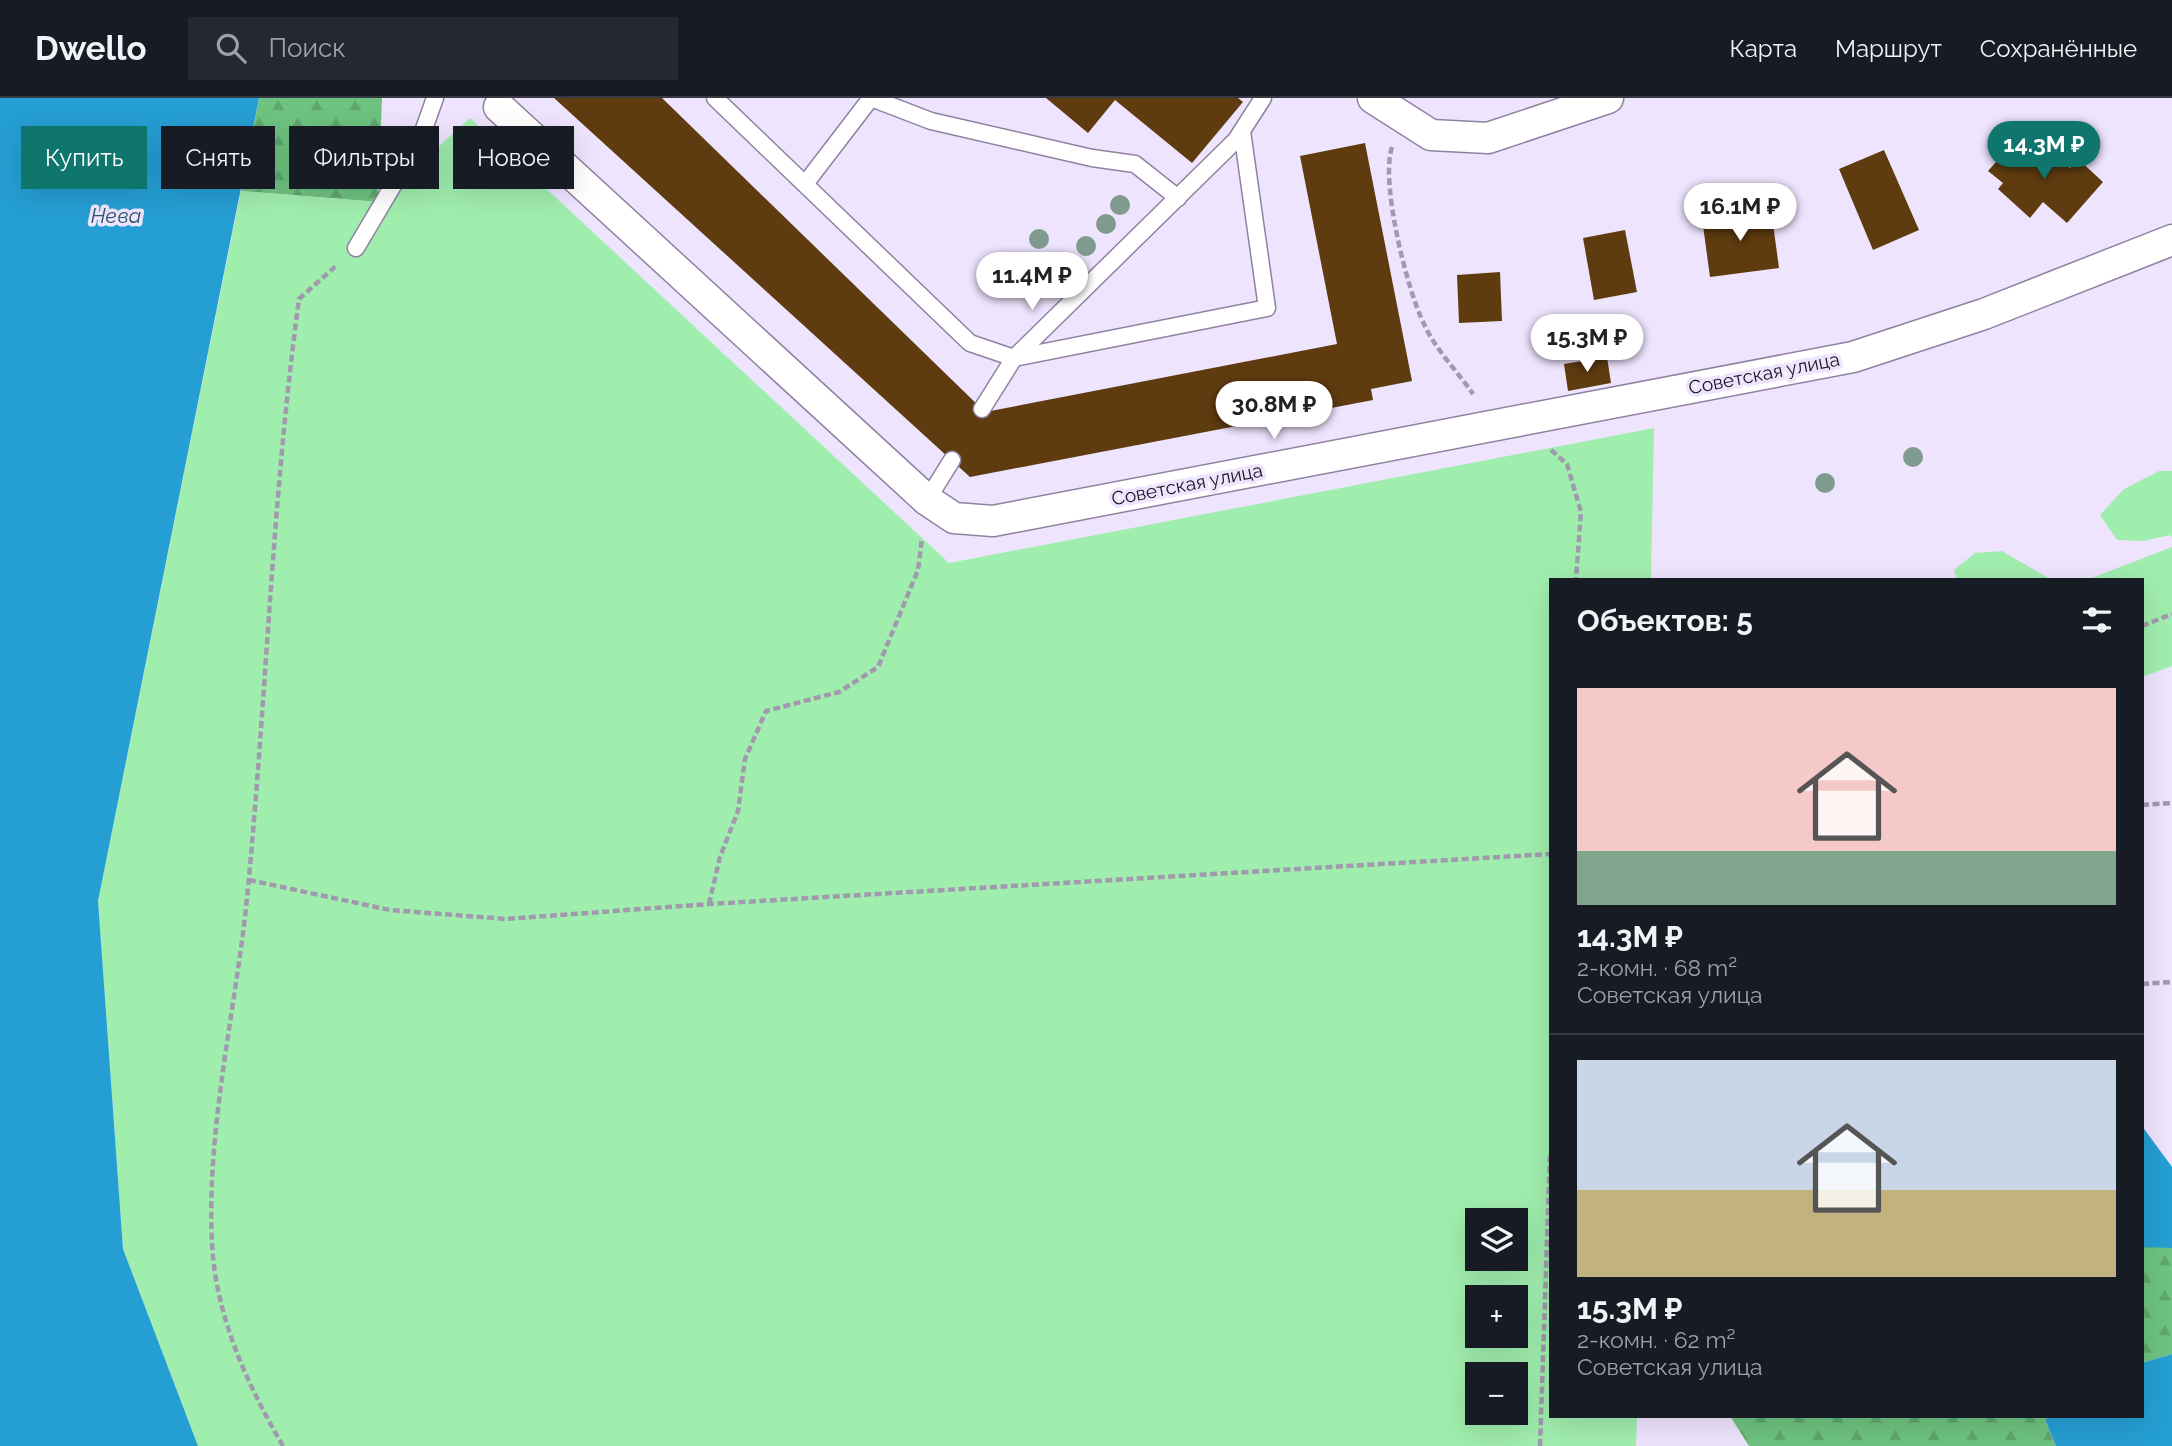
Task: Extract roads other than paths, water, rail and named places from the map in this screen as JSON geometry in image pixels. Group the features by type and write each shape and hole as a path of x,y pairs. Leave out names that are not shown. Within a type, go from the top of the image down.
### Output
{"street":[{"path":"1373,98 1404,115 1431,135 1488,138 1608,98"},
{"name":"Советская улица","path":"499,107 928,500 954,517 993,521 1853,356 1984,314 2172,240"}],"lane":[{"path":"356,248 420,140 435,98"},
{"path":"715,98 970,343 1014,358 1267,308 1242,131"},
{"path":"805,184 871,98 931,121 1092,158 1135,164 1178,198"},
{"path":"982,410 1014,358 1178,198 1242,131 1264,98"},
{"path":"928,500 952,460"}],"water":[{"name":"Нева","path":"0,98 259,98 253,126 161,126 161,189 241,189 98,901 123,1249 198,1446 0,1446"},
{"path":"2144,1129 2172,1167 2172,1248 2144,1247"},
{"path":"2172,1354 2172,1446 2056,1446 2045,1420 2049,1418 2144,1418 2144,1362"}]}
